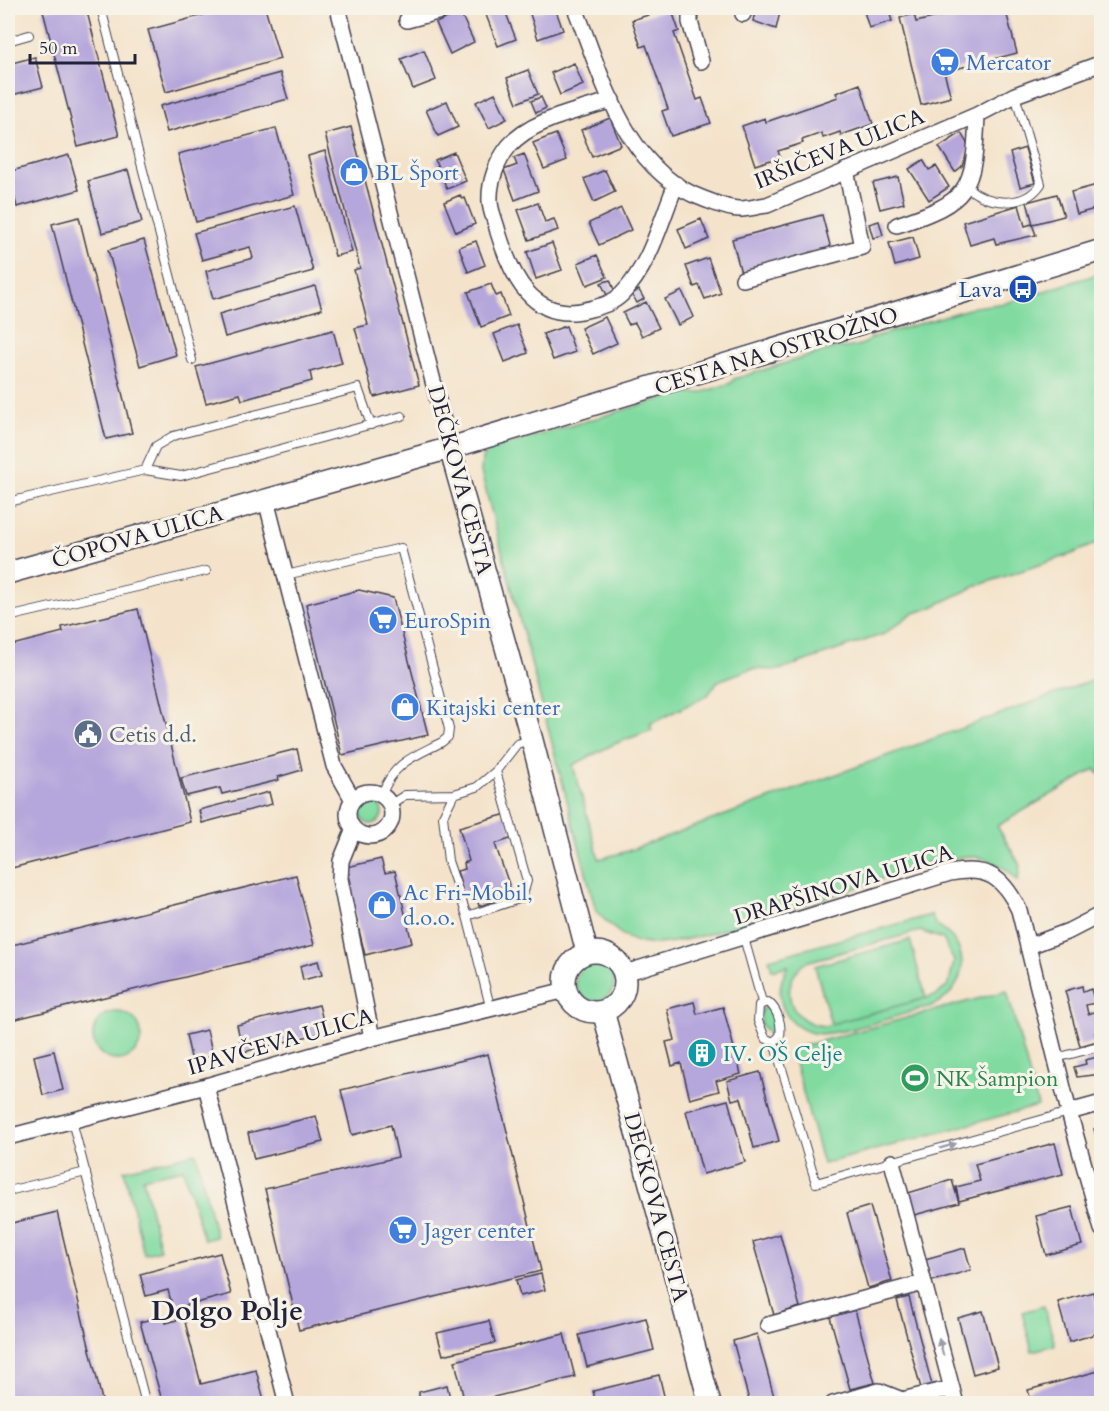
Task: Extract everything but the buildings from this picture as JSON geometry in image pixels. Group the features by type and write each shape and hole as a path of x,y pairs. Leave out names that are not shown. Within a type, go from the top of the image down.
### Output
{"street":[{"name":"DEČKOVA CESTA","path":"338,8 450,448 532,740 587,952"},
{"path":"407,20 452,8"},
{"name":"IRŠIČEVA ULICA","path":"575,8 612,100 640,151 654,170 696,196 738,209 767,205 977,115 1015,94 1101,63"},
{"path":"690,8 690,22 701,61"},
{"path":"612,100 535,127 510,145 495,167 490,202 507,262 518,283 536,302 556,309 580,312 614,301 641,269 676,184"},
{"path":"897,225 937,212 967,188 975,158 977,115"},
{"path":"743,279 862,247 846,170"},
{"name":"CESTA NA OSTROŽNO","path":"266,500 450,448 1101,250"},
{"path":"266,500 334,766 353,800"},
{"name":"ČOPOVA ULICA","path":"8,573 266,500"},
{"path":"363,792 386,799 393,817 383,832 365,835 354,829 349,817 353,800 363,792"},
{"path":"354,829 341,861 340,879 372,1038"},
{"name":"DRAPŠINOVA ULICA","path":"625,974 971,869 993,875 1008,888 1019,910 1069,1113 1101,1229"},
{"path":"1029,946 1069,931 1101,914"},
{"path":"587,952 606,953 614,958 625,974 624,993 612,1007 603,1011 594,1012 576,1006 566,990 566,971 571,963 587,952"},
{"name":"IPAVČEVA ULICA","path":"8,1137 206,1086 372,1038 566,990"},
{"name":"DEČKOVA CESTA","path":"603,1011 710,1404"},
{"path":"206,1086 287,1404"},
{"path":"1069,1113 1101,1103"},
{"path":"833,1404 879,1391 902,1400 954,1396 892,1162"},
{"path":"768,1325 923,1283"}],"lane":[{"path":"101,8 192,360"},
{"path":"8,41 29,35"},
{"path":"967,188 974,194 998,203 1017,200 1035,192 1041,184 1015,94"},
{"path":"145,470 156,446 173,436 358,388 371,425"},
{"path":"8,502 145,470 181,476 402,416"},
{"path":"286,575 401,548 449,729 448,737 442,742 395,768 388,777 386,799 405,795 454,794 477,787 495,771 517,744 532,740"},
{"path":"8,617 206,572"},
{"path":"467,916 522,898 527,881 495,771"},
{"path":"454,794 443,816 448,861 467,916 491,1010"},
{"path":"744,938 762,1002 757,1011 759,1027 765,1038 774,1042 816,1183 1069,1113"},
{"path":"762,1002 771,1004 779,1018 780,1034 774,1042"},
{"path":"1056,1058 1101,1046"},
{"path":"72,1122 146,1404"},
{"path":"8,1191 86,1172"}],"green space":[{"path":"1101,273 1101,541 1072,554 976,586 930,608 911,614 884,634 779,670 750,669 718,681 708,695 650,724 652,730 614,744 573,765 599,859 625,852 1101,677 1101,776 1095,769 997,826 1020,865 1018,881 1004,868 988,860 970,856 952,859 949,854 823,899 697,937 670,943 648,944 633,941 619,933 596,911 481,472 482,458 495,448 678,394 700,393 731,383 734,379 838,347 856,346 871,338 975,307 1006,303"},
{"path":"371,802 379,805 382,813 379,821 371,824 363,821 360,813 363,805"},
{"path":"931,915 935,923 953,939 959,949 962,969 955,987 948,995 931,1006 871,1024 824,1034 804,1030 786,1014 780,993 781,982 788,966 772,970 769,959","holes":["920,931 943,939 954,961 949,984 937,995 824,1026 802,1018 791,1001 789,991 792,981 797,971 806,962"]},
{"path":"910,940 926,998 831,1024 815,966"},
{"path":"595,963 602,964 608,969 613,975 613,989 608,995 602,1000 595,1001 588,1000 582,995 577,989 576,982 577,975 582,969 588,964"},
{"name":"NK Šampion","path":"1007,991 1038,1106 823,1164 791,1049"},
{"path":"767,1007 775,1018 776,1033 771,1037 761,1025 761,1009"},
{"path":"117,1012 134,1019 141,1036 134,1053 117,1060 100,1053 93,1036 100,1019"},
{"path":"196,1153 216,1237 204,1240 183,1169 143,1178 160,1250 144,1254 124,1170"},
{"path":"1044,1306 1055,1345 1032,1351 1022,1312"}],"place":[{"name":"Mercator","path":"945,62"},
{"name":"BL Šport","path":"354,172"},
{"name":"Lava","path":"1023,289"},
{"name":"EuroSpin","path":"383,620"},
{"name":"Kitajski center","path":"405,707"},
{"name":"Cetis d.d.","path":"88,734"},
{"name":"Ac Fri-Mobil, d.o.o.","path":"382,905"},
{"name":"IV. OŠ Celje","path":"702,1053"},
{"name":"NK Šampion","path":"915,1078"},
{"name":"Jager center","path":"403,1230"}],"district":[{"name":"Dolgo Polje","path":"227,1310"}]}
